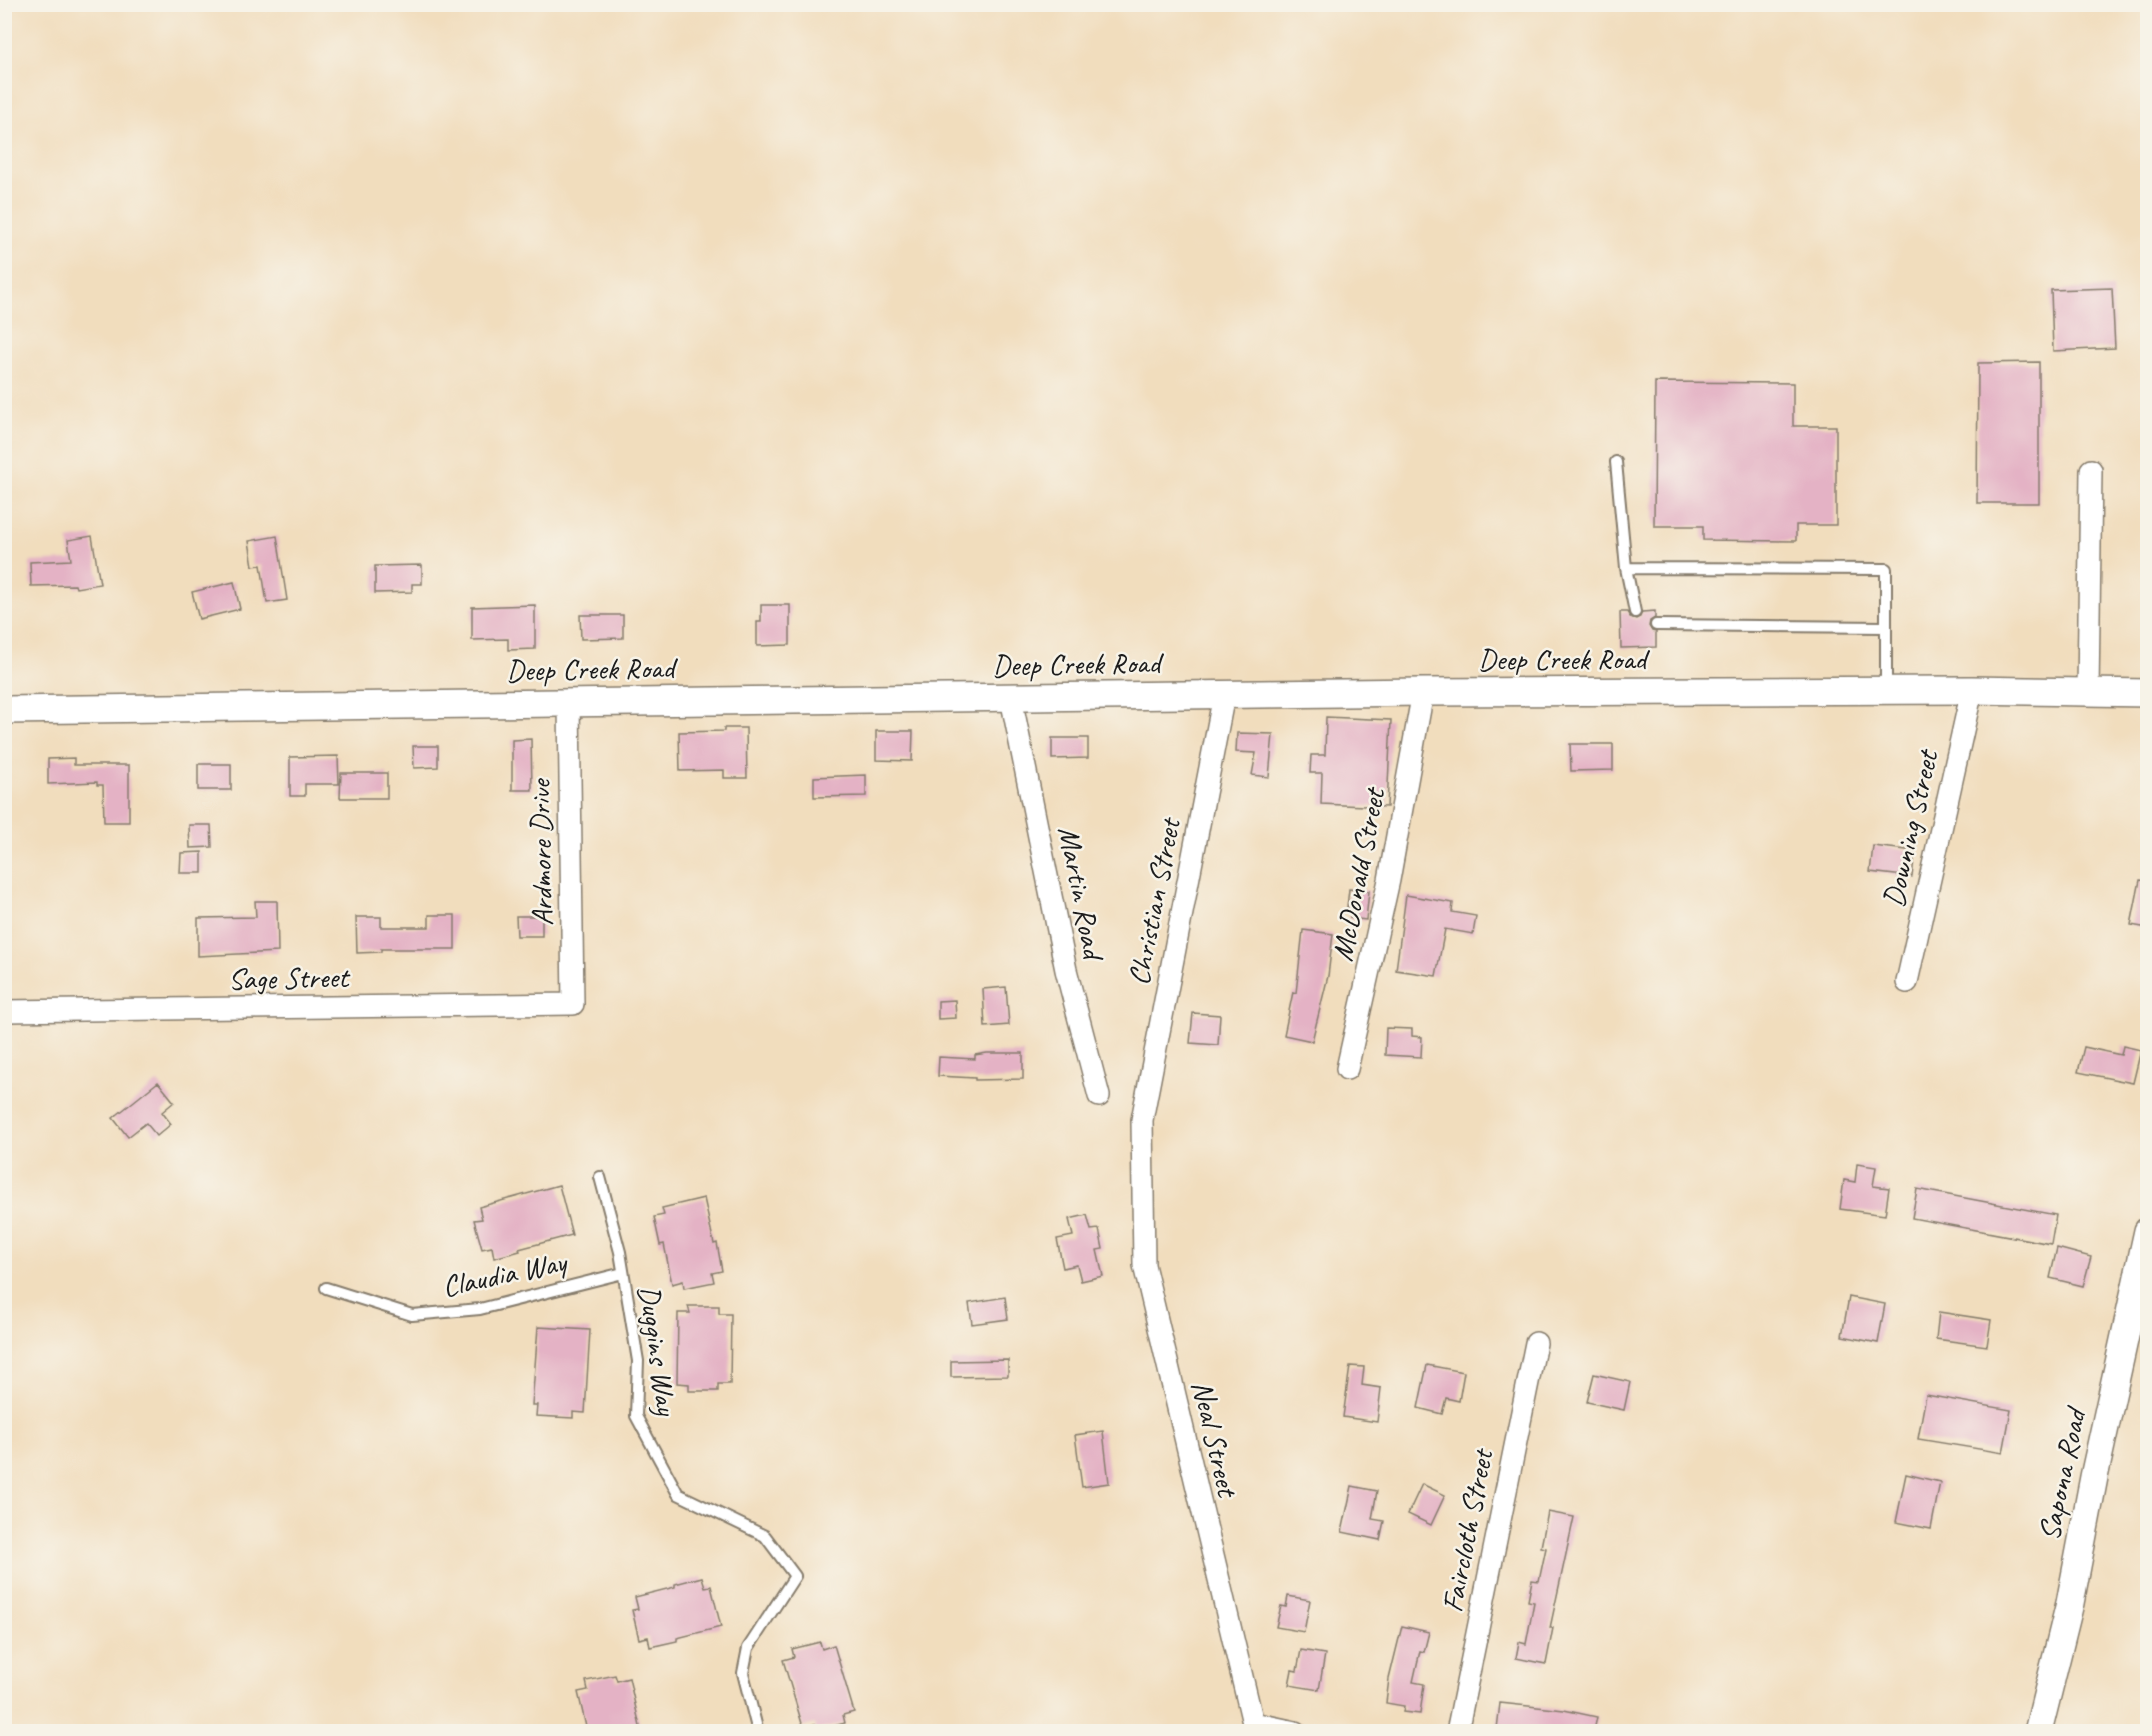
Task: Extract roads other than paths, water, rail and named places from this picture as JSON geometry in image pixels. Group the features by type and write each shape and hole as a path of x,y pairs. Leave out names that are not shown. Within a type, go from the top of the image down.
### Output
{"street":[{"path":"2088,692 2091,470"},
{"name":"Deep Creek Road","path":"4,710 1423,692 1971,690 2148,693"},
{"name":"Downing Street","path":"1907,982 1971,690"},
{"name":"McDonald Street","path":"1347,1069 1389,880 1423,692"},
{"name":"Christian Street","path":"1142,1120 1224,695"},
{"name":"Martin Road","path":"1011,698 1066,970 1099,1096"},
{"name":"Ardmore Drive","path":"569,702 573,1004"},
{"name":"Sage Street","path":"4,1011 573,1004"},
{"name":"Neal Street","path":"1142,1120 1144,1265 1252,1723 1295,1731"},
{"name":"Sapona Road","path":"2038,1731 2070,1603 2094,1477 2148,1231"},
{"name":"Faircloth Street","path":"1457,1731 1536,1342"}],"lane":[{"path":"1616,462 1626,568 1635,612"},
{"path":"1626,568 1886,569 1886,690"},
{"path":"1656,626 1886,627"},
{"name":"Duggins Way","path":"600,1177 623,1272 638,1361 636,1416 678,1494 765,1536 795,1576 748,1648 743,1673 758,1731"},
{"name":"Claudia Way","path":"326,1288 412,1315 480,1309 623,1272"}]}
